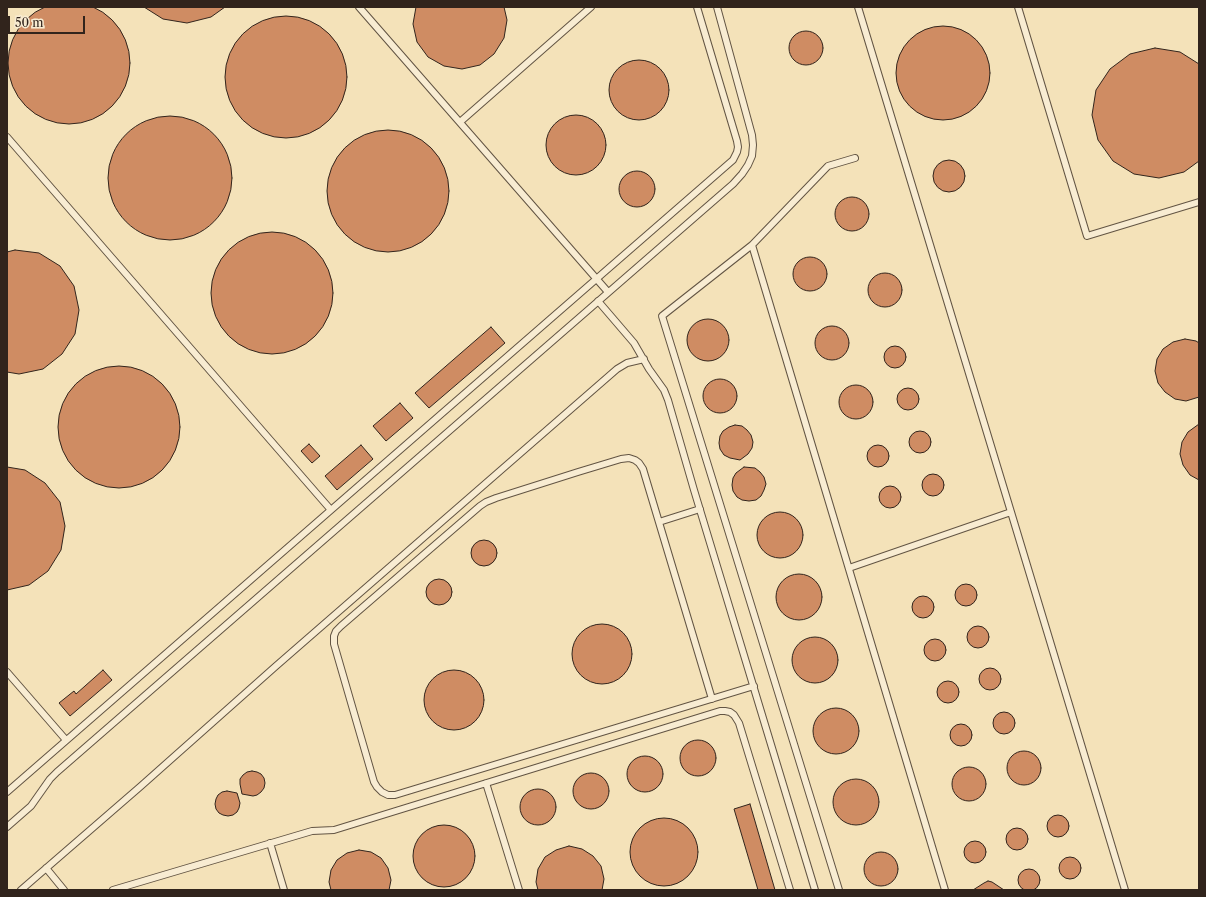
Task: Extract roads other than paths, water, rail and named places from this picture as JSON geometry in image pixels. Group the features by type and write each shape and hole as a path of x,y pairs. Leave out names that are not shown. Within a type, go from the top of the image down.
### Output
{"lane":[{"path":"359,7 608,292"},
{"path":"460,122 591,7"},
{"path":"7,792 736,156 738,147 737,141 697,7"},
{"path":"7,827 31,806 50,779 57,772 733,184 742,174 752,156 752,135 717,7"},
{"path":"858,7 1125,890"},
{"path":"1018,7 1087,236 1199,202"},
{"path":"7,137 331,510"},
{"path":"839,890 662,316 752,245 828,166 855,158"},
{"path":"752,245 945,890"},
{"path":"598,301 634,343 649,369 664,390 668,400 815,890"},
{"path":"21,890 616,369 627,363 644,359"},
{"path":"712,699 643,469 635,460 629,458 496,498 480,506 341,626 336,631 334,636 334,644 374,782 382,792 388,795 395,795 712,699 754,686"},
{"path":"659,522 700,509"},
{"path":"849,568 1011,512"},
{"path":"7,672 66,740"},
{"path":"113,890 312,831 334,830 720,711 730,712 737,718 739,723 790,890"},
{"path":"486,783 518,890"},
{"path":"270,843 284,890"},
{"path":"46,868 64,890"}]}
